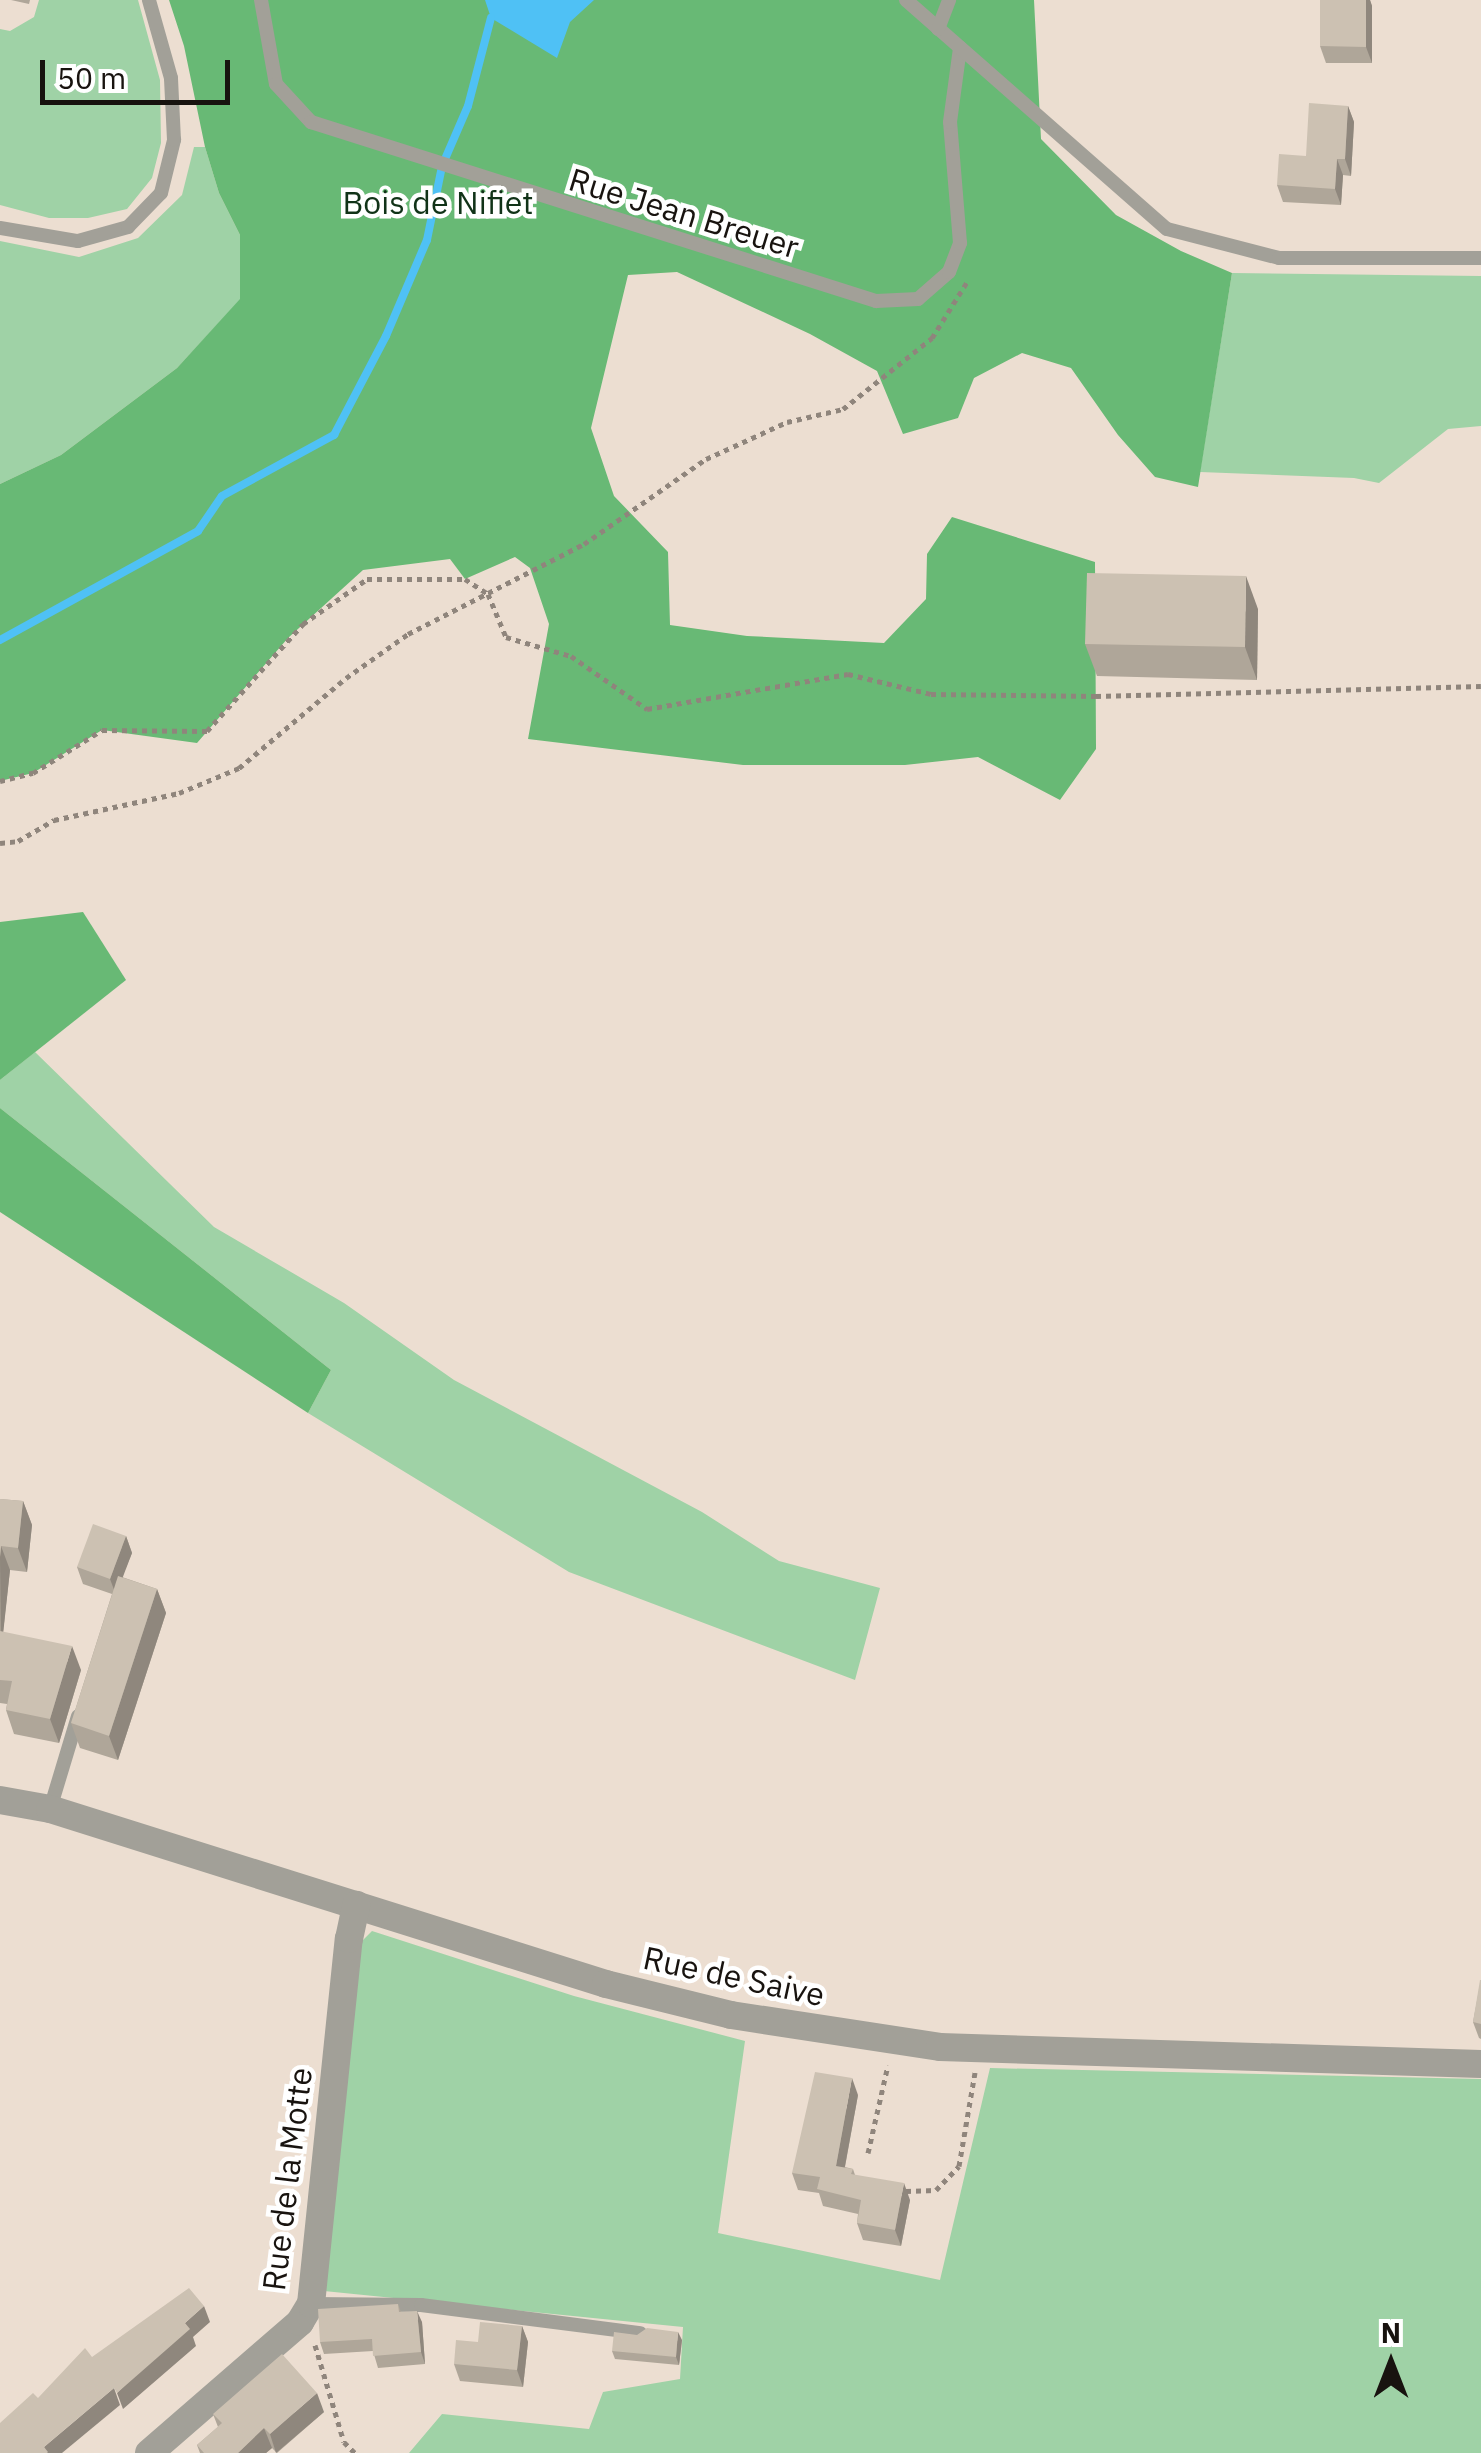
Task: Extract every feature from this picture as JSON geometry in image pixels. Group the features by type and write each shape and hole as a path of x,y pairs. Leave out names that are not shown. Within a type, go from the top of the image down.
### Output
{"street":[{"name":"Rue de Saive","path":"0,1800 50,1809 624,1988 731,2016 893,2042 979,2049 1481,2064"},
{"name":"Rue de la Motte","path":"150,2453 305,2313 348,1939 356,1905"}],"lane":[{"path":"0,228 78,241 128,227 161,193 174,140 171,78 149,0"},
{"name":"Rue Jean Breuer","path":"261,0 276,84 311,122 876,301 918,299 949,272 960,243"},
{"path":"906,0 1167,228 1279,258 1481,258"},
{"path":"938,29 949,0"},
{"path":"960,48 950,122 960,243"},
{"path":"50,1809 84,1698"},
{"path":"305,2313 421,2305 640,2332"}],"path":[{"path":"0,844 18,841 54,820 179,793 238,768 346,678 408,634 584,544 706,460 787,422 843,409 932,338 960,299 972,270 960,243"},
{"path":"0,782 33,773 102,730 207,731 303,624 368,579 465,579 488,594 506,637 571,656 647,709 848,674 931,694 1096,696 1481,686"},
{"path":"868,2153 893,2042"},
{"path":"906,2191 936,2190 959,2166 979,2049"},
{"path":"305,2313 344,2442 356,2453"}],"green space":[{"path":"39,0 138,0 160,80 161,143 152,178 127,209 88,218 49,218 0,205 0,29 10,31 34,17"},
{"name":"Bois de Nifiet","path":"169,0 1034,0 1041,139 1116,215 1181,251 1232,273 1198,487 1155,477 1118,435 1071,368 1022,353 974,378 958,418 903,434 877,371 810,334 677,272 628,275 591,428 614,496 668,552 670,625 747,636 884,643 926,599 927,554 952,517 1095,562 1096,749 1060,800 978,757 905,765 743,765 528,739 549,624 530,568 515,557 465,579 450,559 363,570 288,638 197,743 102,730 33,773 0,781 0,484 61,455 177,368 240,299 240,235 219,193 205,147 184,46"},
{"path":"194,147 205,147 219,193 240,235 240,300 177,368 61,455 0,484 0,241 79,257 138,238 182,195"},
{"path":"1232,273 1481,276 1481,426 1448,429 1379,483 1354,478 1200,472"},
{"path":"83,912 126,980 0,1080 0,922"},
{"path":"35,1052 214,1227 344,1303 454,1380 702,1512 779,1561 880,1588 855,1680 569,1572 308,1413 331,1370 0,1108 0,1080"},
{"path":"0,1108 331,1370 308,1413 0,1212"},
{"path":"372,1931 574,1996 745,2041 718,2233 940,2280 990,2068 1481,2079 1481,2453 409,2453 442,2414 589,2429 603,2392 680,2379 683,2327 324,2291 361,1942"}],"water":[{"path":"485,0 594,0 570,22 557,58 491,18"}],"building":[{"path":"1320,0 1366,0 1366,47 1320,46"},
{"path":"1309,103 1348,106 1345,159 1337,159 1335,189 1277,185 1279,154 1306,156"},
{"path":"1087,573 1246,576 1245,647 1085,644"},
{"path":"0,1499 23,1501 18,1548 1,1546 0,1557"},
{"path":"93,1524 126,1536 110,1579 77,1567"},
{"path":"118,1576 157,1589 109,1736 71,1723"},
{"path":"0,1631 72,1646 50,1719 6,1710 12,1681 0,1680"},
{"path":"1481,1980 1481,2024 1473,2022"},
{"path":"815,2072 852,2078 836,2166 853,2169 851,2174 904,2183 895,2230 857,2223 861,2200 817,2189 820,2177 792,2173"},
{"path":"189,2288 204,2306 185,2323 190,2329 117,2393 114,2388 44,2447 47,2453 0,2453 0,2423 33,2393 38,2398 85,2348 92,2357"},
{"path":"398,2304 399,2312 417,2311 421,2352 373,2356 372,2339 320,2342 318,2309"},
{"path":"480,2322 522,2326 517,2370 454,2364 456,2340 478,2342"},
{"path":"647,2328 678,2332 676,2357 612,2351 614,2332 637,2335"},
{"path":"282,2354 317,2393 270,2434 264,2428 238,2453 204,2453 197,2445 222,2423 213,2414"}],"waterway":[{"path":"0,640 198,531 222,496 334,435 386,336 427,240 442,166 468,106 491,18"}]}
